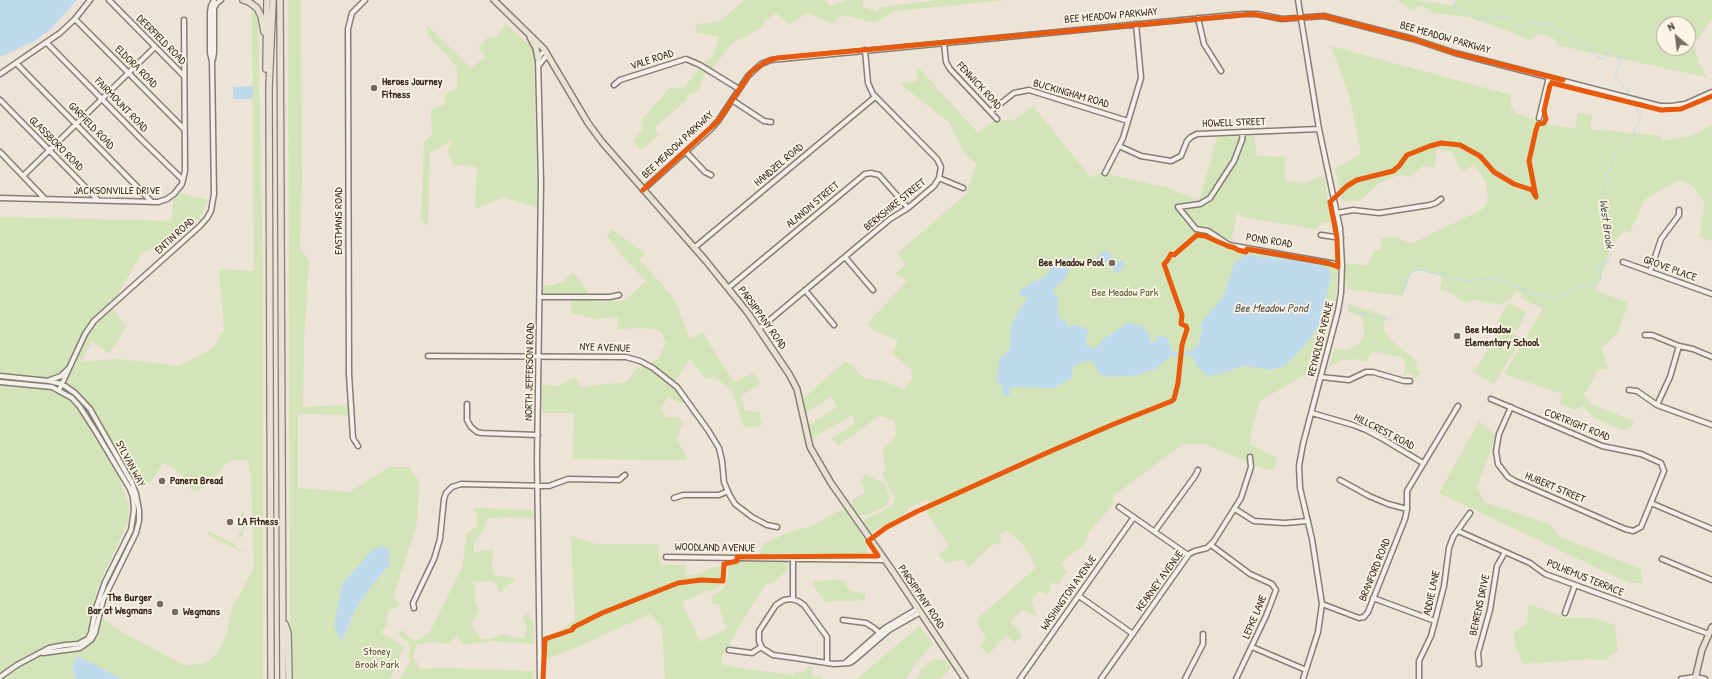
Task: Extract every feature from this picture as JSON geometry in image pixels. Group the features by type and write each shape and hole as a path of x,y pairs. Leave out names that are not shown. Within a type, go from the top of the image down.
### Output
{"highway":[{"path":"243,0 252,4 260,12 263,22 264,39 267,47"},
{"path":"267,0 266,73 269,87"},
{"path":"271,679 269,87 273,0"},
{"path":"280,0 282,679"},
{"path":"283,620 288,632 290,679"}],"main road":[{"name":"PARSIPPANY ROAD","path":"494,0 546,53 588,123 613,155 728,288 759,329 789,374 797,389 808,438 815,456 831,483 965,679"},
{"path":"525,30 534,45 538,59"},
{"path":"1695,678 1702,650 1712,627"}],"street":[{"path":"0,74 47,42 75,19 90,0"},
{"name":"DEERFIELD ROAD","path":"109,0 183,76"},
{"name":"ENTIN ROAD","path":"59,390 85,334 94,321 200,226 209,215 214,194 210,12 211,4 214,0"},
{"name":"ENTIN ROAD","path":"212,61 214,52 214,8 221,0"},
{"name":"EASTMANS ROAD","path":"358,446 353,438 349,374 348,29 352,13 365,0"},
{"name":"REYNOLDS AVENUE","path":"1298,0 1319,129 1337,213 1341,238 1342,264 1341,300 1301,453 1298,471 1300,488 1308,521 1320,586 1322,604 1318,632 1303,679"},
{"name":"BEE MEADOW PARKWAY","path":"643,190 718,121 750,72 761,64 771,60 1198,18 1248,14 1282,19 1317,16 1338,19 1455,52 1660,106 1685,104 1712,92"},
{"path":"1198,18 1204,44 1221,71"},
{"name":"ELDORA ROAD","path":"75,19 184,129"},
{"path":"183,180 184,20"},
{"path":"1105,173 1124,138 1141,78 1136,24"},
{"name":"FAIRMOUNT ROAD","path":"47,42 183,180"},
{"name":"FENWICK ROAD","path":"944,43 946,62 950,70 991,111 997,119"},
{"path":"23,176 155,47"},
{"name":"BERKSHIRE STREET","path":"759,329 890,220 908,208 934,186 940,178 941,167 937,159 875,97 869,85 864,50"},
{"path":"538,59 546,53"},
{"path":"539,66 546,53"},
{"name":"NORTH JEFFERSON ROAD","path":"538,59 541,183 538,435 540,679"},
{"name":"VALE ROAD","path":"614,85 620,80 681,60 686,60 693,61 739,89"},
{"name":"GARFIELD ROAD","path":"16,63 152,202"},
{"path":"1540,118 1549,77"},
{"name":"BUCKINGHAM ROAD","path":"991,111 1014,93 1029,90 1128,121"},
{"name":"HANDZEL ROAD","path":"694,248 875,97"},
{"name":"GLASSBORO ROAD","path":"0,100 98,200"},
{"path":"732,100 764,121 771,122"},
{"name":"HOWELL STREET","path":"1119,146 1141,156 1171,161 1181,156 1187,141 1196,134 1319,129"},
{"name":"POND ROAD","path":"1243,132 1242,140 1234,161 1210,198 1200,204 1178,207 1196,229 1208,231 1229,245 1342,264"},
{"path":"0,152 45,199"},
{"path":"686,152 704,172 711,175"},
{"name":"ALANON STREET","path":"728,288 865,174 871,172 879,175 908,208"},
{"path":"940,178 964,188"},
{"name":"JACKSONVILLE DRIVE","path":"0,198 152,202 162,201 170,197 177,191 183,180"},
{"path":"1337,213 1353,210 1379,213 1430,205 1436,203 1440,199"},
{"path":"1650,272 1661,239 1679,215 1680,210"},
{"path":"1322,235 1341,238"},
{"path":"845,257 873,290"},
{"name":"GROVE PLACE","path":"1623,262 1712,294"},
{"path":"805,290 834,325"},
{"path":"540,297 610,297 619,295"},
{"path":"1645,335 1652,335 1712,357"},
{"path":"1657,405 1666,387 1679,346"},
{"name":"NYE AVENUE","path":"428,356 626,357 640,361 670,380 683,394 716,443 722,461 724,482 735,504 745,513 767,525 777,527"},
{"path":"45,380 55,379 61,376 70,365"},
{"path":"1321,377 1349,380 1366,372 1373,372 1404,381 1410,381"},
{"name":"SYLVAN WAY","path":"0,376 45,380 62,384 75,393 87,406 115,459 133,497 134,517 128,538 105,582 96,608 91,634 86,643 49,648 17,665 0,677"},
{"name":"SYLVAN WAY","path":"0,382 52,386 72,398 80,407 115,459"},
{"path":"1629,390 1638,391 1657,405 1712,425"},
{"name":"CORTRIGHT ROAD","path":"1491,399 1602,446 1634,452 1660,462 1664,467 1664,471 1651,503"},
{"path":"467,404 467,420 476,432 538,435"},
{"name":"BRANFORD ROAD","path":"1322,604 1361,618 1368,612 1405,519 1407,509 1407,491 1422,463 1458,406"},
{"name":"HUBERT STREET","path":"1511,407 1499,434 1496,451 1498,464 1508,477 1628,530 1635,530 1640,527 1651,503"},
{"name":"HILLCREST ROAD","path":"1312,413 1366,430 1384,439 1422,463"},
{"path":"1211,544 1241,498 1251,467 1250,457"},
{"path":"1155,532 1198,470"},
{"path":"414,608 413,603 434,559 442,527 444,499 450,490 456,486 461,484 549,486 568,479 619,480 625,476"},
{"path":"1340,480 1382,501 1407,509"},
{"path":"674,498 682,495 719,495 728,491"},
{"path":"1651,503 1712,529"},
{"path":"1120,507 1188,555"},
{"path":"1235,509 1254,521 1285,523 1308,521"},
{"name":"ADDIE LANE","path":"1419,679 1419,661 1431,636 1435,621 1444,586 1449,548 1470,513"},
{"name":"WASHINGTON AVENUE","path":"1020,679 1134,517"},
{"name":"POLHEMUS TERRACE","path":"1458,532 1530,563 1545,574 1709,634"},
{"name":"KEARNEY AVENUE","path":"1101,679 1188,555 1192,552 1207,548 1211,544"},
{"name":"LEFKE LANE","path":"1211,544 1250,574 1272,584 1275,587 1275,593 1266,616 1236,679"},
{"name":"BEHRENS DRIVE","path":"1479,664 1478,653 1490,610 1497,566 1505,552"},
{"name":"WOODLAND AVENUE","path":"666,557 884,560"},
{"path":"793,559 793,599"},
{"path":"1662,559 1712,580"},
{"path":"1565,613 1575,585"},
{"path":"1079,596 1133,634"},
{"path":"1373,598 1435,621"},
{"path":"827,663 828,641 825,633 804,605 793,599 784,600 776,605 760,629 758,638 761,647 767,653 773,655 827,663 845,663 860,654 890,625 918,611"},
{"path":"843,620 866,623 881,634"},
{"path":"1185,679 1202,644 1203,634"},
{"path":"729,650 752,653 761,647"},
{"path":"1252,647 1306,670"},
{"path":"1681,679 1705,679"}],"green space":[{"name":"Stoney Brook Park","path":"288,0 301,0 302,182 300,248 309,261 304,338 303,407 348,405 348,415 298,414 298,488 349,492 390,467 409,467 419,481 417,524 393,597 400,605 389,610 386,621 387,627 380,632 405,647 390,679 292,679 290,641","holes":["390,565 371,586 355,611 343,640 342,584"]},
{"path":"743,0 825,0 831,6 847,0 863,0 863,7 877,12 880,7 938,0 1006,0 895,11 875,23 847,16 837,17 834,24 808,13 789,24 776,13 764,21 762,28 732,43 717,63 703,77 699,90 686,96 687,100 654,128 659,135 641,150 633,141 643,129 642,119 670,88 684,88 698,70 713,56 719,37 697,33 695,24 718,22"},
{"path":"1397,0 1415,0 1453,6 1457,0 1712,0 1712,19 1696,41 1696,16 1656,16 1656,56 1696,56 1696,53 1698,62 1707,77 1560,46 1553,38 1539,34 1529,40 1509,31 1468,17 1432,13 1422,5 1411,10"},
{"path":"252,10 258,20 263,271 263,679 122,679 77,656 72,667 76,679 0,679 0,217 172,221 173,200 181,193 208,200 199,219 190,222 183,234 141,254 120,290 113,310 126,327 109,354 92,341 81,362 119,359 178,366 212,349 224,330 219,269 254,271","holes":["236,459 248,461 251,477 254,567 231,611 227,634 219,651 209,661 201,664 184,665 129,636 91,611 97,590 128,521 129,506 120,480 150,483 163,463 174,468 177,473 188,479 190,489 196,491 211,483 225,464"]},
{"path":"506,24 533,48 538,208 503,197 475,209 477,167 453,164 448,152 452,140 430,153 428,226 421,221 424,142 432,135 431,110 446,104 444,95 457,88 457,67 428,35 427,25 471,68 486,57 478,48 488,37 496,38"},
{"path":"1331,46 1511,95 1511,107 1516,113 1541,123 1575,129 1578,113 1592,115 1590,129 1662,136 1660,141 1691,136 1712,125 1712,241 1699,237 1705,204 1693,186 1679,180 1645,199 1630,232 1624,231 1612,244 1596,291 1627,302 1626,310 1617,334 1601,348 1608,369 1598,370 1584,395 1590,404 1634,421 1631,427 1623,430 1594,418 1583,406 1574,410 1560,404 1562,394 1504,374 1543,309 1521,298 1521,292 1515,292 1511,299 1499,305 1478,300 1463,302 1453,294 1440,289 1443,276 1418,270 1411,273 1402,296 1348,289 1345,280 1345,264 1368,265 1375,250 1381,250 1381,238 1396,237 1411,244 1483,209 1488,202 1486,182 1474,165 1462,171 1452,151 1436,149 1435,167 1423,166 1409,177 1401,174 1379,183 1360,201 1342,201 1335,169 1361,154 1349,94"},
{"name":"Bee Meadow Park","path":"917,66 978,133 995,120 1014,120 1033,106 1091,178 1100,172 1168,188 1199,201 1217,137 1254,136 1257,156 1285,157 1285,180 1302,184 1324,175 1331,222 1321,223 1316,229 1242,217 1237,212 1231,246 1327,263 1338,268 1335,304 1318,367 1260,401 1251,431 1250,444 1277,458 1274,470 1262,468 1204,444 1183,444 1112,497 1114,504 1090,530 1084,546 1069,556 1061,565 1067,571 1058,585 1051,582 1048,595 1039,591 1031,601 1037,616 1022,610 1010,623 1019,629 1022,637 1015,642 1006,636 988,655 980,646 986,638 977,622 980,616 1036,568 1022,543 1007,531 1000,534 1001,543 992,545 968,568 964,560 947,563 938,555 949,546 927,513 929,499 909,507 904,515 870,533 862,521 892,506 895,498 882,474 886,469 882,449 893,441 896,433 894,420 879,416 838,446 832,439 855,423 852,415 811,439 808,426 837,407 831,396 805,414 802,400 845,361 853,366 865,379 881,380 904,389 912,379 911,369 893,354 898,340 874,331 868,323 907,281 895,274 905,265 898,253 966,194 976,164 966,155 950,123 900,84 917,81"},
{"path":"612,229 646,254 639,259 674,298 689,338 704,333 734,382 754,373 760,384 741,396 745,411 759,412 762,425 744,428 732,390 713,376 706,379 690,359 672,386 684,399 681,404 668,397 661,408 666,417 678,417 683,423 677,439 688,460 573,459 574,413 542,413 542,385 557,386 576,377 580,387 626,382 638,368 658,359 666,343 660,330 641,328 617,329 618,317 595,319 571,313 571,294 541,294 544,285 552,285 563,282 573,272 595,302 624,301 646,281 621,255 607,236"},
{"path":"1509,303 1526,312 1517,331 1498,322 1507,304"},
{"path":"1348,304 1386,316 1383,330 1393,342 1417,361 1416,368 1421,373 1415,379 1410,373 1403,376 1406,362 1401,357 1372,351 1366,362 1355,359 1341,360 1329,368 1334,348 1347,351 1359,344 1364,335 1362,317 1348,312"},
{"path":"1502,327 1522,338 1494,384 1474,372"},
{"path":"1479,421 1496,436 1477,487 1484,502 1549,524 1560,537 1641,569 1642,583 1629,583 1439,493"},
{"path":"865,475 884,483 889,496 888,505 870,514 857,516 852,507 853,499 865,493 861,481"},
{"path":"474,508 532,510 534,518 503,517 487,519 483,532 474,543 474,552 493,549 494,556 491,560 494,575 516,579 499,593 497,584 489,581 473,582 475,589 475,603 479,610 472,624 481,639 491,639 503,634 518,638 525,638 527,628 523,617 528,613 533,623 534,644 492,641 464,645 457,636 449,644 433,642 417,644 413,658 418,663 420,669 442,668 534,671 533,679 401,679 411,660 408,657 410,652 410,644 398,633 404,630 408,637 416,641 430,632 462,568 467,532 476,528 478,517"},
{"path":"844,508 869,546 866,549 870,558 759,555 763,544 787,533 812,526"},
{"path":"243,511 244,515 242,520 247,521 247,526 243,529 243,536 237,539 234,546 242,551 246,550 245,551 243,552 240,551 208,535 208,531 234,544 245,522 239,519"},
{"path":"571,536 597,544 658,544 660,565 685,565 686,576 700,574 710,568 723,566 722,583 716,589 706,591 682,602 700,642 726,629 719,604 713,604 711,596 722,590 727,582 729,561 788,562 787,571 774,582 766,584 740,625 721,659 722,664 737,668 794,675 795,672 803,673 807,668 812,666 813,677 819,675 823,679 665,679 662,627 650,614 570,650 546,659 543,637 563,629 575,620"},
{"path":"843,580 849,590 865,594 865,600 826,602 813,586 814,581"},
{"path":"1529,604 1566,618 1593,618 1615,625 1618,651 1605,660 1589,659 1523,664 1515,647 1514,632 1527,623"},
{"path":"919,626 933,645 914,665 906,679 857,679"},
{"path":"934,659 945,660 951,668 940,679 916,679 921,669"}],"water":[{"path":"0,0 77,0 51,29 35,41 0,57"},
{"path":"253,86 253,99 233,99 233,87"},
{"name":"Bee Meadow Pool","path":"1106,250 1117,263 1121,260 1125,266 1117,274 1106,261 1102,264 1096,258"},
{"name":"Bee Meadow Pond","path":"1245,255 1314,263 1329,269 1331,277 1319,326 1307,343 1286,365 1272,370 1244,366 1209,377 1198,368 1193,357 1185,355 1185,352 1194,350 1199,342 1202,330 1200,324 1219,302 1225,292 1234,264"},
{"path":"1071,257 1071,266 1066,277 1051,292 1058,296 1058,313 1062,322 1066,320 1068,322 1066,325 1068,327 1075,325 1082,326 1088,330 1086,339 1087,346 1094,348 1097,347 1104,338 1129,322 1143,327 1149,334 1151,342 1155,342 1159,335 1168,338 1172,352 1179,353 1179,356 1172,356 1161,364 1156,370 1150,370 1139,375 1118,377 1102,376 1093,362 1088,360 1072,367 1073,373 1071,379 1053,388 1009,387 1011,393 1008,398 1002,391 1002,385 996,382 999,359 1010,349 1011,325 1023,304 1028,300 1026,297 1019,296 1021,289 1047,275 1053,261"},
{"path":"381,546 389,549 390,565 371,586 355,611 342,641 334,626 342,584 371,551"},
{"path":"77,656 122,679 76,679 72,667"}],"waterway":[{"name":"West Brook","path":"1454,0 1457,10 1471,14 1477,19 1509,17 1519,28 1534,23 1545,25 1549,22 1554,29 1562,32 1576,43 1589,46 1598,58 1604,59 1608,52 1619,56 1620,63 1615,76 1630,97"},
{"name":"West Brook","path":"1402,295 1409,274 1417,269 1465,281 1490,278 1498,279 1516,287 1518,286 1521,289 1557,299 1568,294 1582,284 1591,287 1602,278 1599,272 1595,269 1596,266 1609,261 1612,249 1602,196 1604,185 1615,153 1620,147 1632,140 1635,128 1640,121 1640,115 1631,99"},
{"name":"West Brook","path":"1347,306 1352,311 1362,314 1389,319 1394,316"}],"cycle path":[{"path":"643,190 718,121 751,72 767,61 777,58 1252,14 1282,19 1324,16 1413,39 1455,53 1563,80"},
{"path":"543,679 545,639 572,630 574,627 602,613 678,583 701,580 723,581 724,564 737,561 737,557 878,556 868,541 887,527 916,512 1051,451 1172,401 1174,399 1178,383 1182,345 1187,329 1186,326 1181,324 1182,315 1164,264 1171,254 1174,255 1197,235 1205,236 1246,252 1247,249 1284,255 1328,263 1338,267 1337,238 1330,202 1347,186 1357,180 1393,171 1399,166 1407,155 1430,146 1441,143 1460,145 1480,156 1494,172 1514,184 1532,190 1536,197 1529,161 1538,124 1544,123 1546,119 1544,111 1550,85 1552,83 1661,110 1681,109 1712,96"}],"place":[{"name":"Heroes Journey Fitness","path":"374,88"},
{"name":"Bee Meadow Pool","path":"1112,263"},
{"name":"Bee Meadow Elementary School","path":"1457,336"},
{"name":"Panera Bread","path":"162,481"},
{"name":"LA Fitness","path":"230,522"},
{"name":"The Burger Bar at Wegmans","path":"160,604"},
{"name":"Wegmans","path":"175,612"}]}
